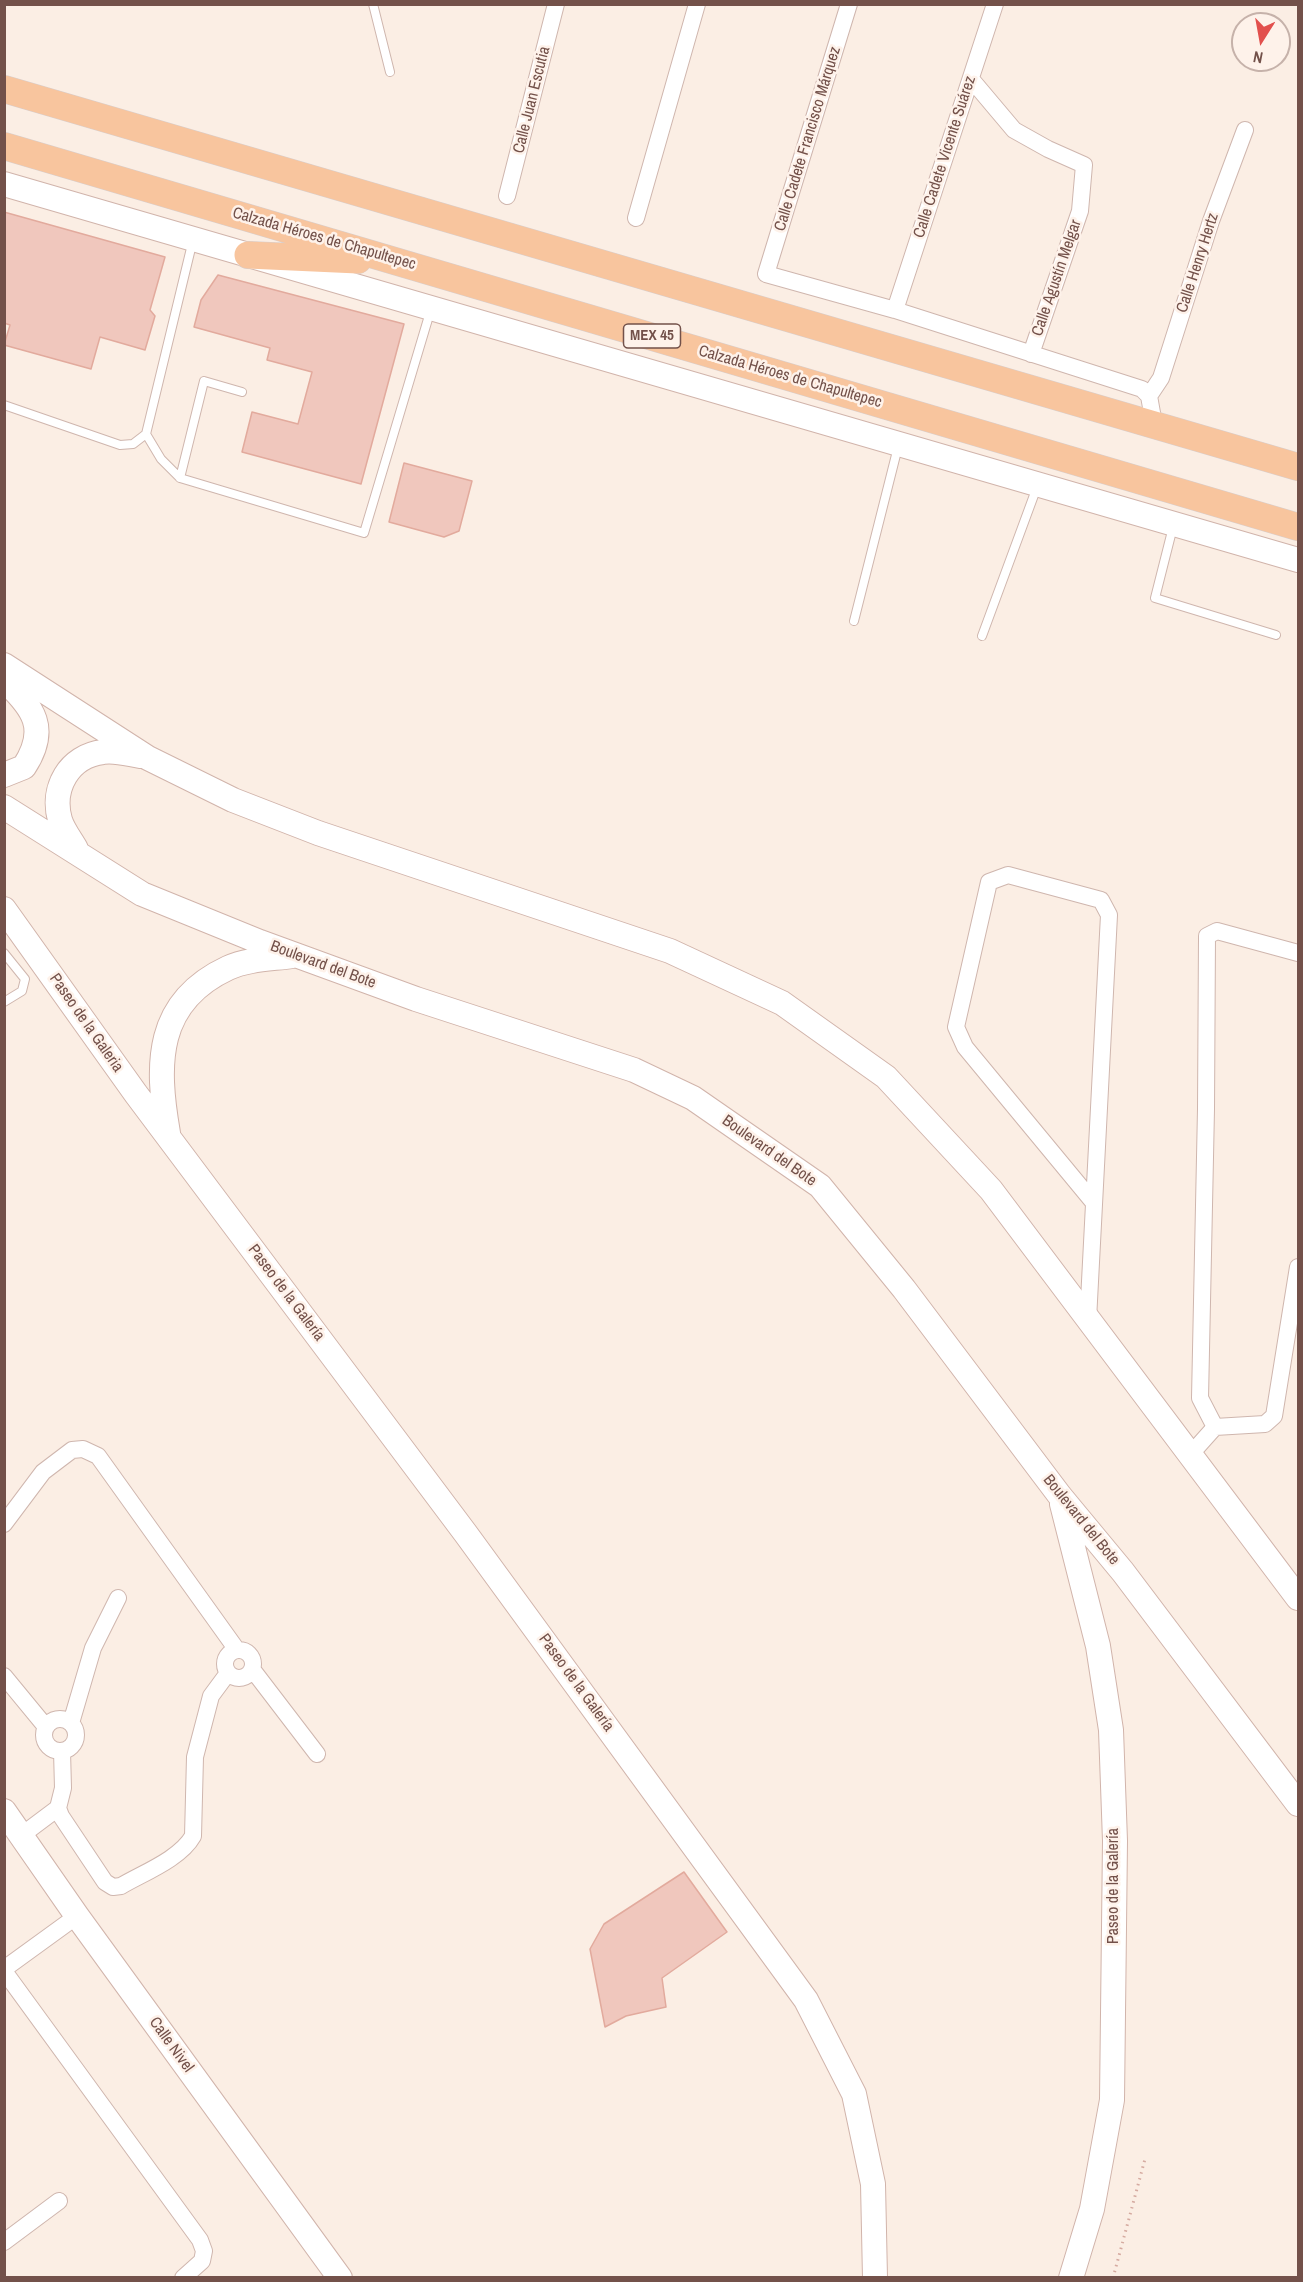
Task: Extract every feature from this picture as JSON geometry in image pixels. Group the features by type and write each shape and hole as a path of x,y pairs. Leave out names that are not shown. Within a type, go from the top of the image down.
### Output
{"main road":[{"path":"4,89 1299,467"},
{"name":"Calzada Héroes de Chapultepec","path":"4,146 1299,527"},
{"path":"248,255 403,262"}],"street":[{"name":"Calle Juan Escutia","path":"507,196 556,4"},
{"path":"636,218 697,4"},
{"name":"Calle Cadete Francisco Márquez","path":"849,4 766,274 895,310"},
{"name":"Calle Cadete Vicente Suárez","path":"895,310 995,4"},
{"name":"Calle Agustín Melgar","path":"970,79 1014,130 1084,165 1080,211 1031,354"},
{"name":"Calle Henry Hertz","path":"1149,396 1161,378 1211,220 1245,130"},
{"path":"4,184 1299,560"},
{"path":"895,310 1142,389 1149,396 1154,424"},
{"path":"4,665 148,758 233,800 318,833 670,951 782,1003 886,1077 991,1190 1299,1598"},
{"path":"4,680 27,702 36,722 37,742 24,767 4,775"},
{"path":"79,853 60,821 58,801 66,773 84,757 102,752 148,758"},
{"name":"Boulevard del Bote","path":"4,807 142,894 416,999 634,1070 693,1098 820,1186 869,1246 1059,1496 1124,1572 1299,1804"},
{"path":"1088,1320 1109,915 1101,900 1008,875 989,882 956,1027 965,1047 1094,1203"},
{"name":"Paseo de la Galeria","path":"4,909 168,1136"},
{"path":"1215,1427 1200,1398 1207,936 1217,931 1299,953"},
{"path":"168,1136 160,1090 161,1064 165,1039 178,1007 197,988 229,968 253,961 299,956"},
{"name":"Paseo de la Galería","path":"168,1136 501,1582 806,2000 854,2094 873,2184 874,2277"},
{"path":"1191,1455 1215,1427 1265,1424 1274,1416 1299,1267"},
{"path":"4,1524 43,1472 72,1450 90,1451 98,1456 237,1650 250,1655 252,1669 317,1754"},
{"name":"Paseo de la Galería","path":"1059,1496 1098,1646 1111,1730 1115,1841 1112,2100 1092,2209 1071,2277"},
{"path":"71,1723 58,1719 46,1727 44,1736 46,1744 53,1750 62,1751 69,1749 76,1736 71,1723 93,1648 118,1598"},
{"path":"62,1751 63,1788 58,1808 66,1827 105,1882 113,1887 121,1886 188,1844 194,1826 192,1787 195,1757 204,1719 212,1696 228,1673 226,1659 237,1650"},
{"path":"228,1673 241,1678 252,1669"},
{"path":"4,1676 46,1727"},
{"path":"22,1835 58,1808"},
{"name":"Calle Nivel","path":"4,1810 77,1916 340,2277"},
{"path":"77,1916 4,1970 200,2240 204,2251 202,2261 183,2277"},
{"path":"4,2242 59,2201"}],"lane":[{"path":"373,4 390,72"},
{"path":"4,405 120,446 133,444 146,434 193,239"},
{"path":"146,434 161,459 180,478 364,533 431,308"},
{"path":"180,478 204,381 242,392"},
{"path":"854,621 899,444"},
{"path":"982,636 1039,484"},
{"path":"1174,524 1155,598 1276,634"},
{"path":"4,953 25,980 22,991 4,1002"}],"path":[{"path":"1113,2277 1145,2159"}],"building":[{"path":"4,212 165,257 150,310 155,316 145,350 100,337 91,369 4,345 10,325 4,323"},
{"path":"218,275 404,324 361,484 242,452 252,412 298,424 312,372 267,360 270,348 194,327 201,300"},
{"path":"404,463 472,481 459,531 444,537 389,522"},
{"path":"684,1872 727,1932 662,1978 666,2007 626,2016 605,2027 590,1949 604,1924"}]}
